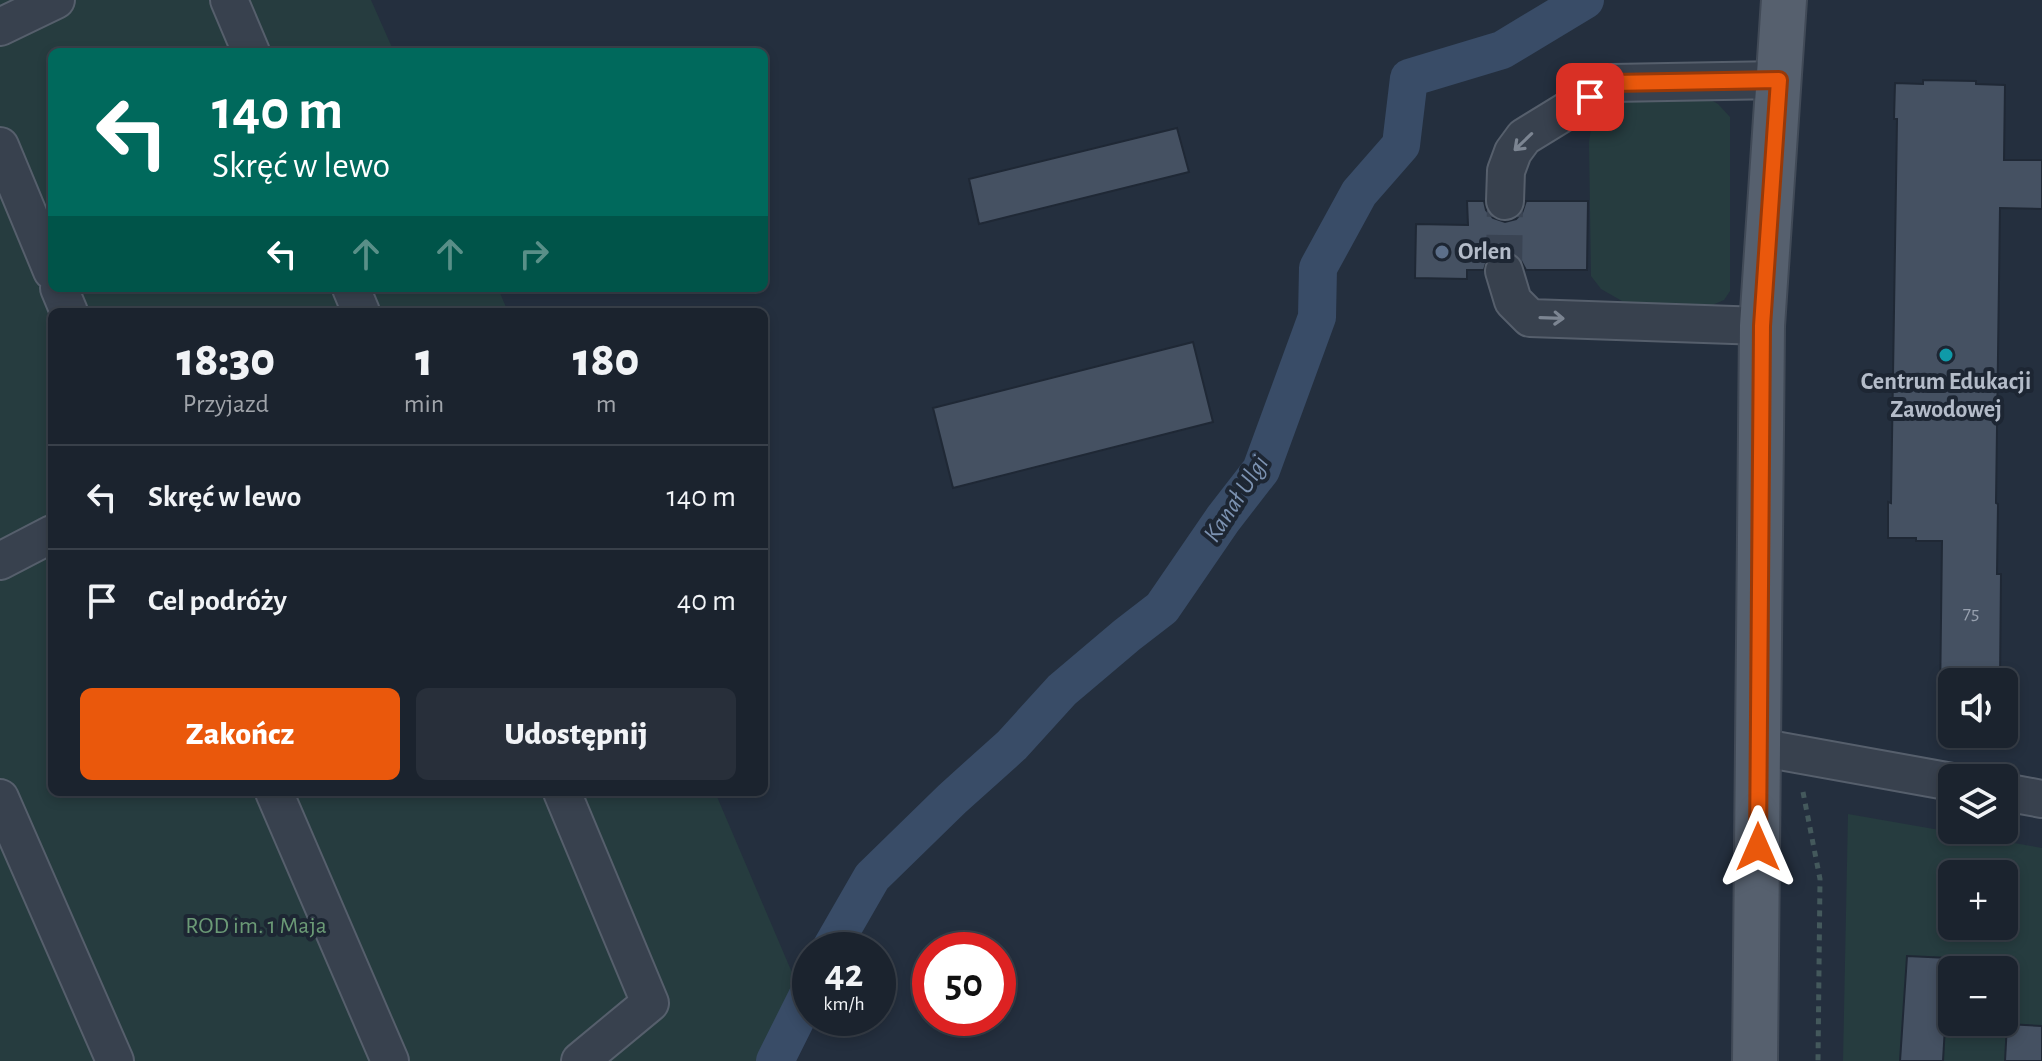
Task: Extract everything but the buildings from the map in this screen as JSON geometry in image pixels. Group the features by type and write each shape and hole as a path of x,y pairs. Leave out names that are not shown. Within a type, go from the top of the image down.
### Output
{"main road":[{"path":"1755,1061 1762,326 1784,0"}],"street":[{"path":"0,27 56,0"},
{"path":"229,0 249,48"},
{"path":"1505,201 1506,171 1513,152 1524,137 1612,83 1779,80"},
{"path":"0,146 48,261"},
{"path":"1504,271 1513,301 1530,318 1762,326"},
{"path":"0,561 48,536"},
{"path":"1758,747 1938,779"},
{"path":"2018,795 2042,799"},
{"path":"276,796 390,1061"},
{"path":"564,796 650,1003 580,1061"},
{"path":"0,798 115,1061"}],"path":[{"path":"1802,755 1803,790 1820,879 1818,1061"}],"green space":[{"name":"ROD im. 1 Maja","path":"0,0 371,0 392,48 48,48 48,292 500,292 506,308 48,308 48,796 717,796 792,973 792,1002 760,1061 0,1061"},
{"path":"1702,95 1718,104 1730,117 1730,291 1724,300 1703,309 1629,305 1601,289 1591,276 1591,128 1603,113 1625,101"},
{"path":"1848,814 1938,830 1938,844 2018,844 2042,848 2042,1061 1843,1061"}],"waterway":[{"name":"Kanał Ulgi","path":"840,932 872,877 1012,745 1062,690 1162,608 1261,470 1317,317 1318,268 1359,193 1401,145 1409,78 1502,50 1585,0"},
{"name":"Kanał Ulgi","path":"775,1061 792,1027"}],"tunnel":[{"path":"1504,271 1505,201"}],"place":[{"name":"Orlen","path":"1442,252"},
{"name":"Centrum Edukacji Zawodowej","path":"1946,355"}],"route":[{"path":"1590,97 1612,83 1779,80 1762,326 1758,847"}]}
